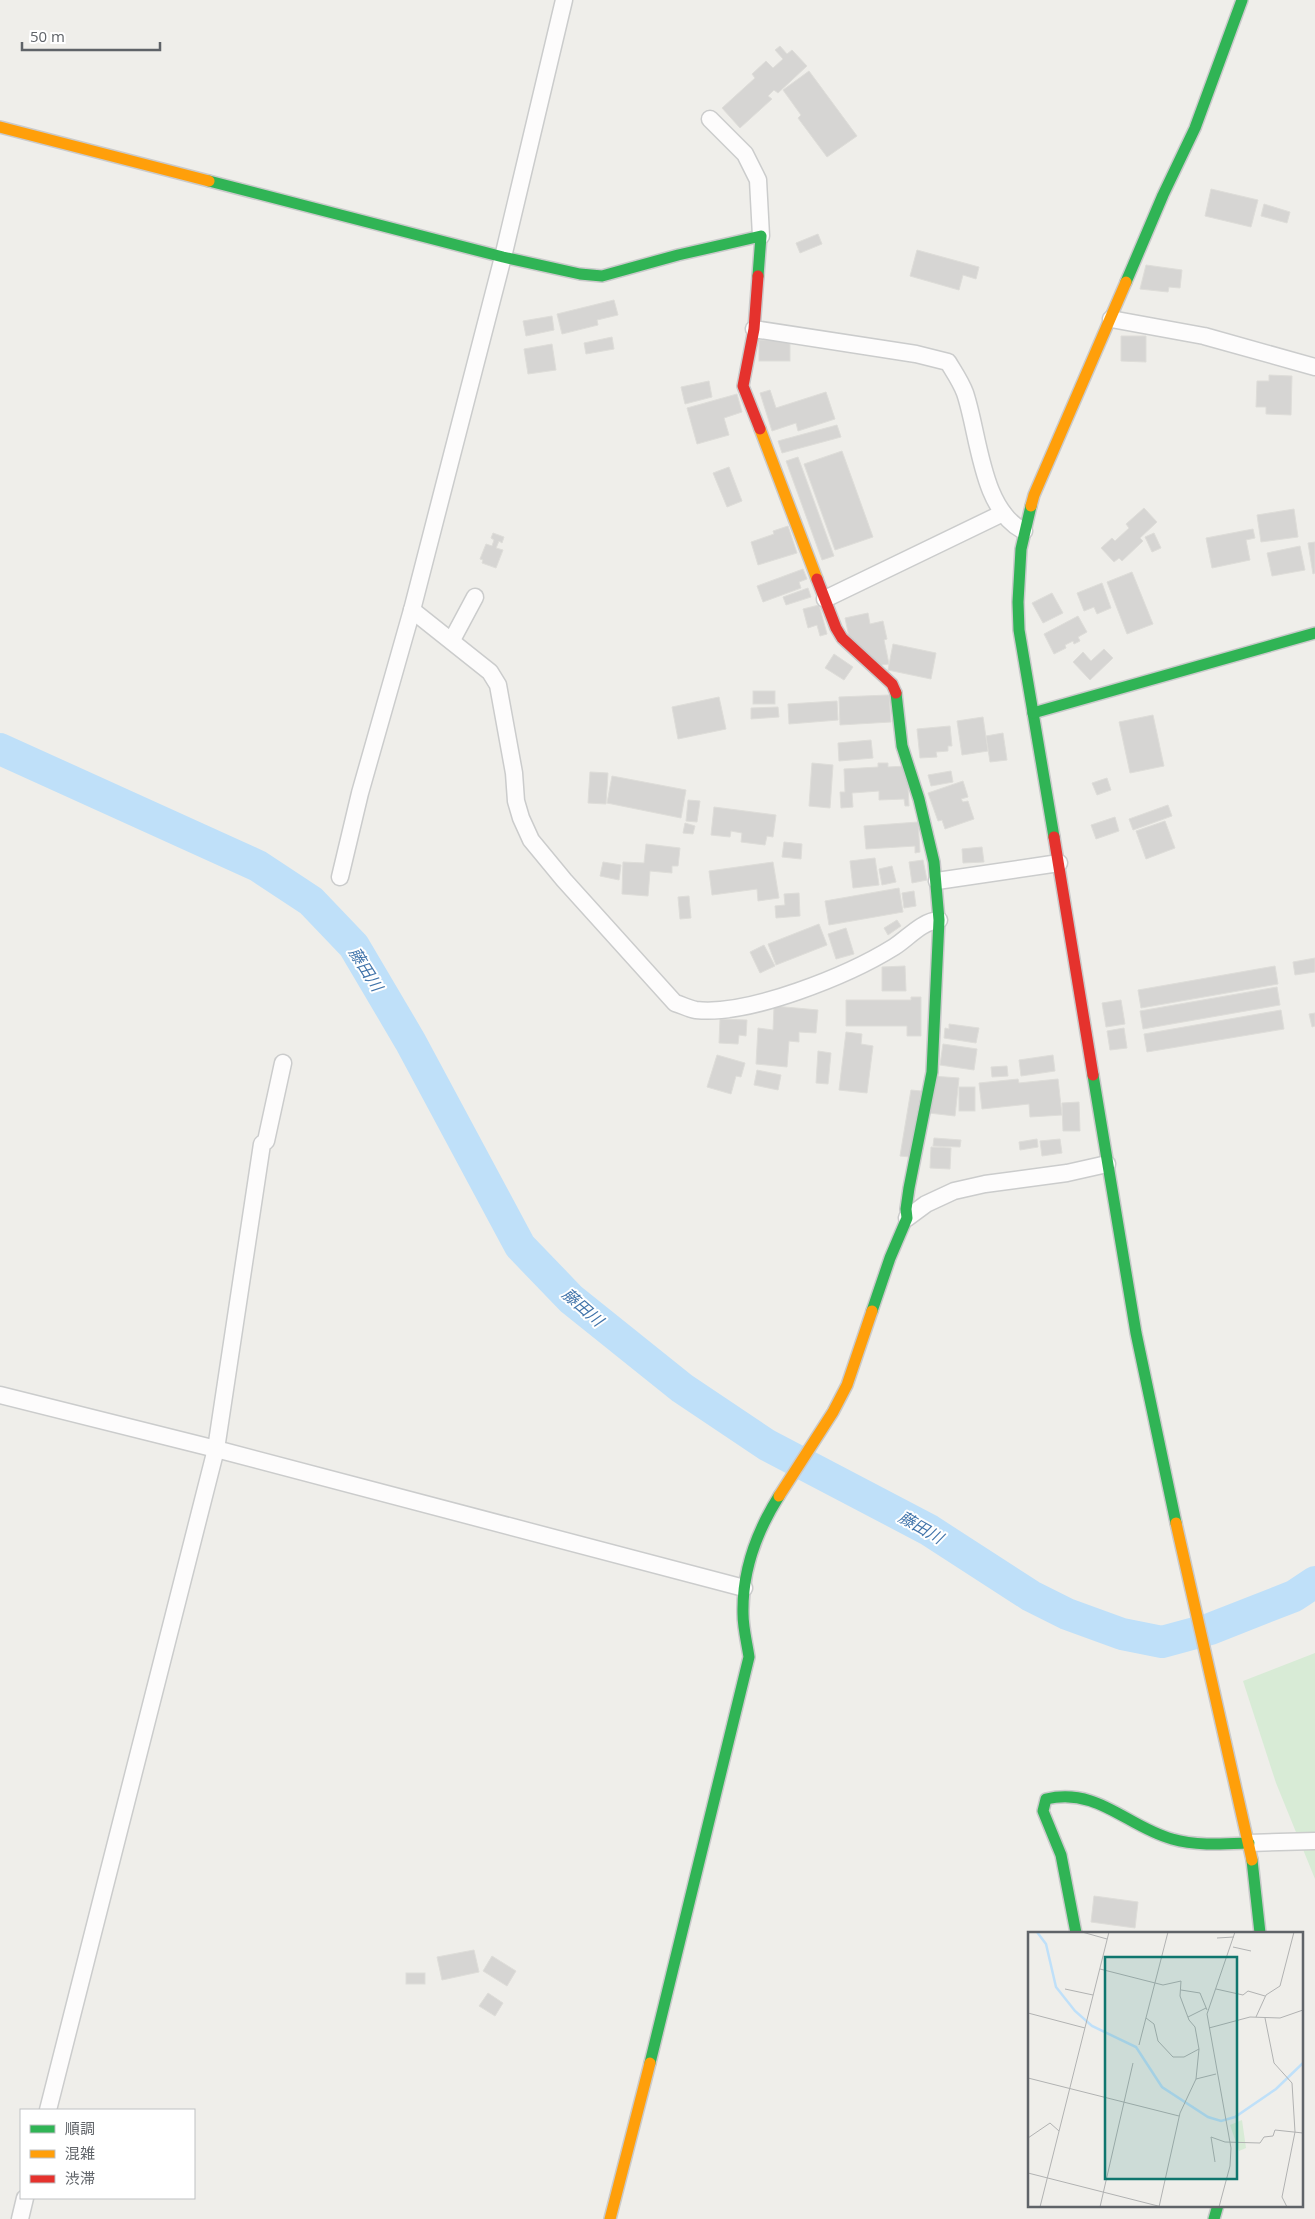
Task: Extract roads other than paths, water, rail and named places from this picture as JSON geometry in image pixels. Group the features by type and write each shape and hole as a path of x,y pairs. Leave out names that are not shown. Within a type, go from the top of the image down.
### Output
{"street":[{"path":"340,877 360,793 412,610 503,257 564,0"},
{"path":"1242,0 1195,128 1034,495 1024,531 1020,567 1018,630 1059,863 1136,1333 1249,1843 1256,1884 1260,1932"},
{"path":"610,2219 646,2081 749,1657 743,1616 744,1588 750,1556 776,1501 833,1412 847,1385 890,1258 907,1218 906,1209 909,1188 932,1072 939,920 937,881 919,799 902,746 898,696 887,679 842,638 825,599 743,386 754,328 761,236 758,180 745,154 710,119"},
{"path":"0,128 503,257 580,274 602,276 678,255 761,236"},
{"path":"1111,319 1196,334 1315,367"},
{"path":"754,328 923,356 948,362 965,392 994,499 1013,526 1024,531"},
{"path":"825,599 1003,513"},
{"path":"452,640 475,596"},
{"path":"412,610 490,672 498,685 514,773 516,801 531,840 564,880 675,1003 694,1010 705,1010 758,1003 790,994 873,958 893,948 926,925 939,920"},
{"path":"1033,713 1315,633"},
{"path":"937,881 1059,863"},
{"path":"48,2109 216,1449 262,1144 266,1141 283,1063"},
{"path":"907,1218 926,1204 954,1190 1067,1174 1107,1164"},
{"path":"0,1395 216,1449 744,1588"},
{"path":"1076,1932 1064,1864 1053,1832 1043,1811 1046,1799 1061,1795 1093,1801 1171,1838 1210,1844 1315,1842"},
{"path":"20,2219 26,2199"},
{"path":"1214,2219 1218,2206"}],"waterway":[{"name":"藤田川","path":"0,749 258,866 311,901 354,946 410,1041 520,1246 571,1299 682,1388 767,1445 929,1530 1031,1596 1067,1614 1122,1634 1162,1642 1210,1629 1294,1596 1315,1582"}]}
